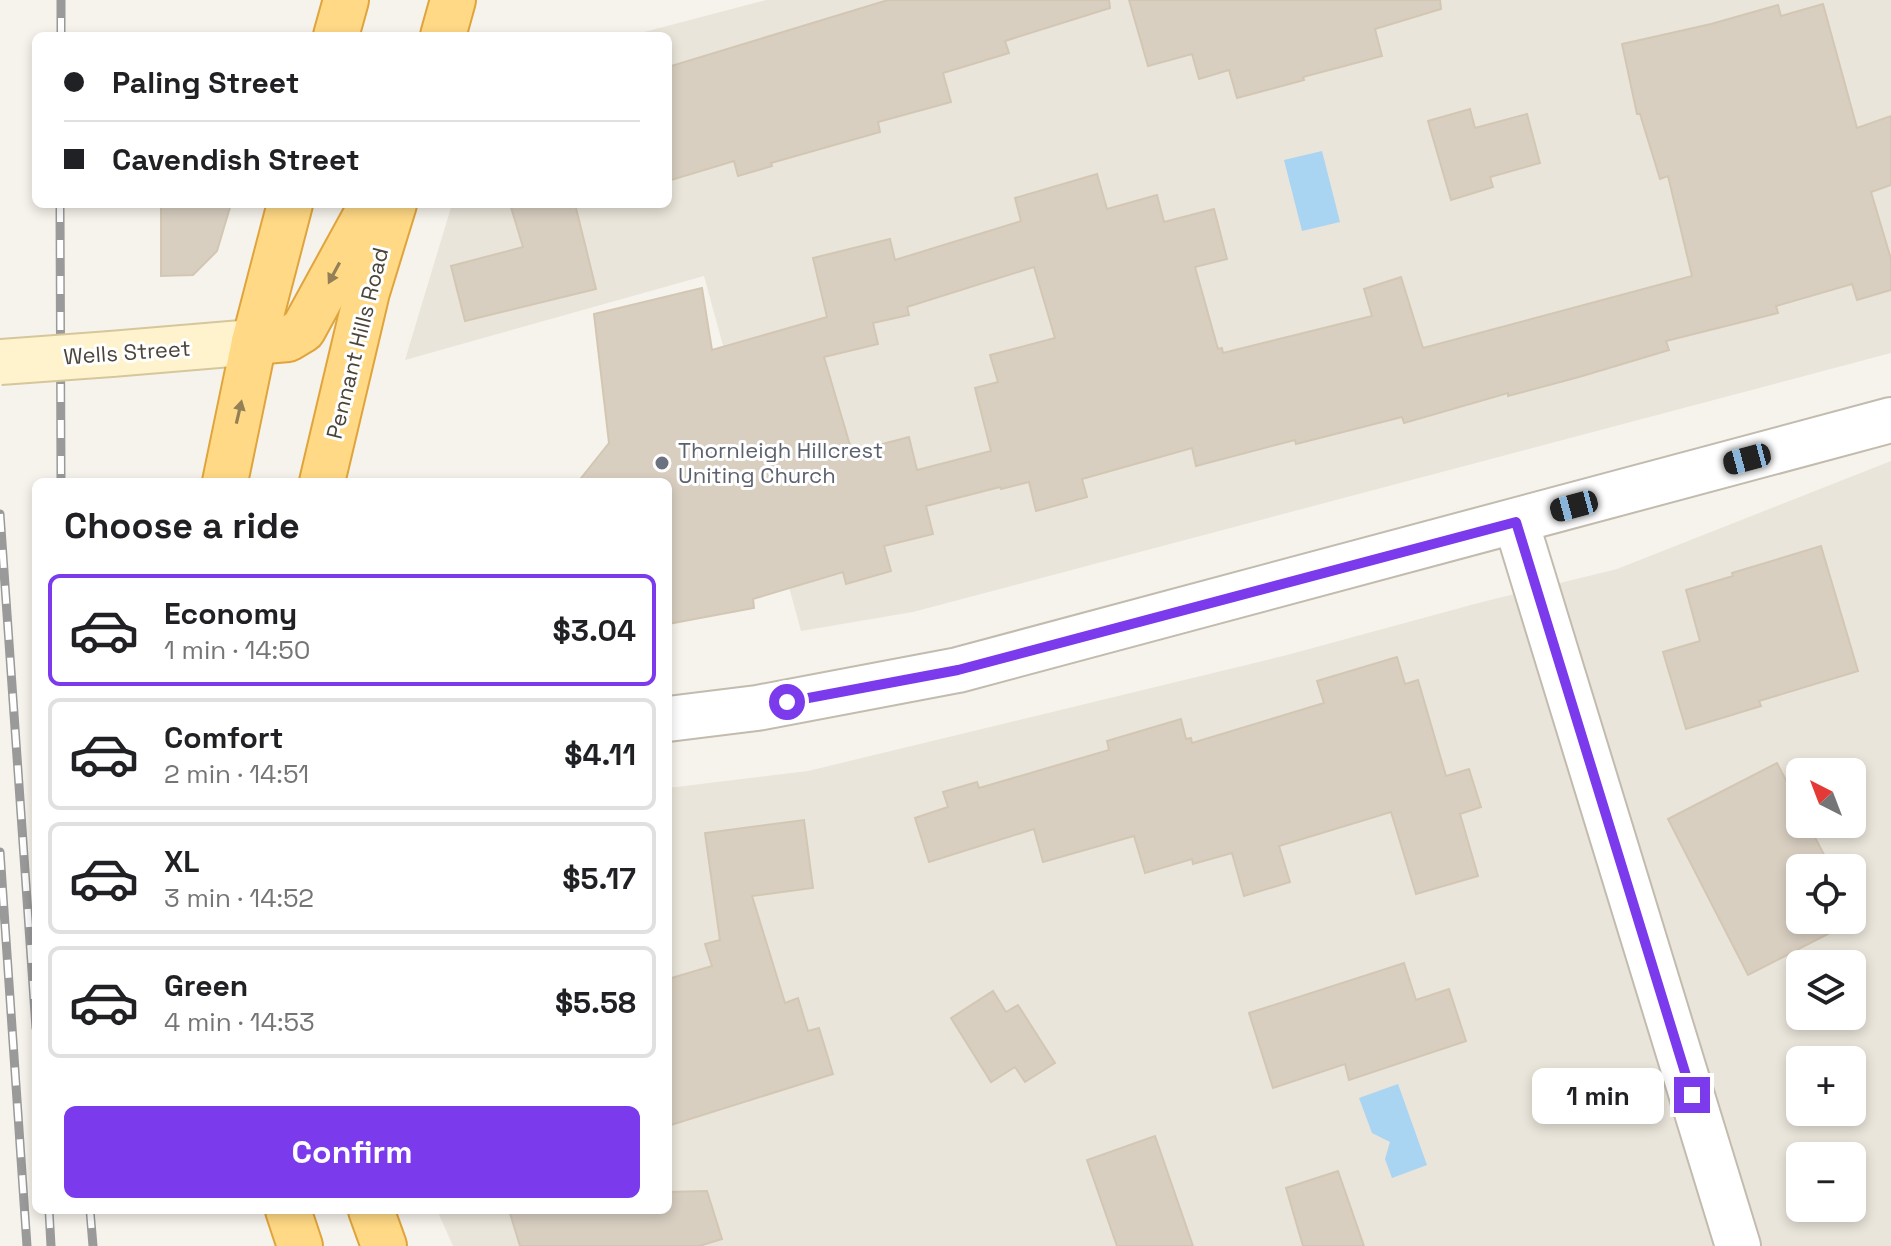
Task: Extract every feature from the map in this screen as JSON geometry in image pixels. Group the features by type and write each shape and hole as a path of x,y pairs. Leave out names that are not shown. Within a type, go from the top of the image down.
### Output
{"highway":[{"path":"337,32 346,0"},
{"path":"444,32 453,0"},
{"path":"226,478 254,342 289,208"},
{"path":"254,342 288,339 303,330 370,208"},
{"name":"Pennant Hills Road","path":"323,478 367,292 393,208"},
{"path":"289,1214 300,1246"},
{"path":"372,1214 384,1246"}],"main road":[{"name":"Wells Street","path":"0,362 254,342"}],"street":[{"path":"672,719 757,708 958,670 1891,420"},
{"path":"1516,522 1738,1246"}],"shaded area":[{"path":"766,0 1891,0 1891,353 913,612 801,631 704,276 405,360 451,208 672,208 672,32 644,32"},
{"path":"1891,461 1891,1246 453,1246 439,1214 672,1214 672,788 808,771 1287,655 1617,569"}],"water":[{"path":"1322,151 1340,222 1302,231 1284,160"},
{"path":"1398,1084 1427,1165 1392,1178 1385,1159 1390,1142 1372,1133 1359,1098"}],"building":[{"path":"888,0 1109,0 1110,8 1005,41 1009,53 943,73 951,102 878,122 880,132 771,163 772,166 738,176 734,161 672,180 672,66"},
{"path":"1129,0 1440,0 1441,9 1375,29 1382,56 1237,98 1229,70 1199,79 1192,54 1148,66"},
{"path":"1823,4 1857,128 1891,116 1891,185 1871,192 1891,259 1891,290 1857,300 1852,284 1776,306 1778,313 1666,341 1669,350 1404,423 1402,417 1196,466 1192,448 1082,479 1087,497 1036,511 1029,482 926,506 933,534 884,546 891,571 846,584 843,572 753,599 754,608 672,623 672,478 581,478 609,443 594,314 702,288 712,350 827,317 813,258 890,239 895,260 1021,221 1015,198 1097,174 1107,209 1157,195 1164,222 1214,209 1227,259 1195,267 1218,349 1222,348 1223,353 1372,316 1364,289 1401,277 1423,348 1692,276 1668,176 1660,179 1640,114 1637,114 1622,44 1778,5 1781,16","holes":["1034,267 1055,338 990,355 998,382 975,388 991,451 917,470 909,437 852,452 824,357 878,344 873,323 909,315 907,307"]},
{"path":"1470,109 1475,128 1527,114 1540,163 1490,177 1493,187 1451,200 1428,121"},
{"path":"161,208 230,208 217,251 193,275 161,276"},
{"path":"511,208 576,208 596,289 465,321 451,266 523,247"},
{"path":"1821,546 1858,671 1759,701 1761,706 1686,729 1663,652 1700,641 1686,590"},
{"path":"1397,657 1405,684 1418,680 1446,776 1469,769 1481,807 1460,814 1478,876 1416,894 1391,812 1279,846 1290,882 1244,896 1232,853 1193,864 1192,859 1145,873 1134,836 1043,862 1034,829 929,862 915,818 948,807 943,792 977,782 979,788 1109,750 1107,741 1181,719 1186,739 1191,738 1192,743 1324,703 1317,681"},
{"path":"1777,763 1786,780 1786,838 1815,838 1824,854 1786,854 1786,934 1828,934 1797,950 1786,950 1786,955 1748,975 1668,819"},
{"path":"804,820 813,888 752,896 785,1003 798,998 808,1031 819,1028 833,1074 672,1125 672,978 712,966 705,944 720,940 705,833"},
{"path":"1404,963 1416,1000 1449,989 1466,1041 1349,1080 1345,1064 1273,1088 1249,1013"},
{"path":"993,991 1006,1012 1018,1005 1055,1063 1025,1082 1015,1067 991,1082 951,1018"},
{"path":"1155,1136 1193,1246 1117,1246 1087,1160"},
{"path":"1338,1171 1364,1246 1303,1246 1286,1188"},
{"path":"707,1191 722,1239 699,1246 520,1246 510,1214 672,1214 672,1192"}],"railway":[{"path":"61,0 61,32"},
{"path":"60,208 61,478"},
{"path":"0,514 32,971"},
{"path":"0,852 27,1246"},
{"path":"49,1214 51,1246"},
{"path":"90,1214 93,1246"}],"place":[{"name":"Thornleigh Hillcrest Uniting Church","path":"662,463"}],"route":[{"path":"787,702 958,670 1516,522 1692,1095"}]}
